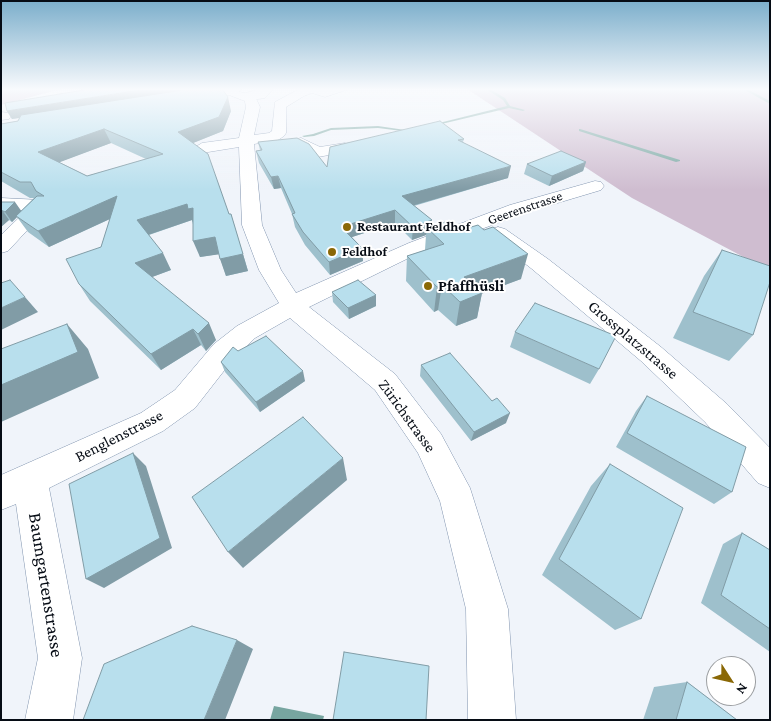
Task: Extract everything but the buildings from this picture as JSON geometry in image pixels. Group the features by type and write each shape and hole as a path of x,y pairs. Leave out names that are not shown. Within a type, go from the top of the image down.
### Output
{"street":[{"name":"Zürichstrasse","path":"248,123 246,146 252,225 270,270 292,305 310,323 361,361 385,382 416,422 443,468 468,533 488,609 492,720"},
{"path":"246,146 279,133 279,123"},
{"path":"202,148 301,143 318,152 346,148"},
{"name":"Geerenstrasse","path":"292,305 391,258 483,222 595,186"},
{"path":"1,204 34,204 37,210 1,247"},
{"name":"Grossplatzstrasse","path":"483,222 540,264 651,354 716,413 770,472"},
{"name":"Benglenstrasse","path":"16,486 152,422 185,399 224,351 246,332 292,305"},
{"name":"Baumgartenstrasse","path":"16,486 60,658 49,720"}],"shaded area":[{"path":"518,123 770,123 770,271 632,198"},
{"path":"274,706 324,716 323,720 270,720"}],"waterway":[{"path":"433,125 443,123"},
{"path":"304,136 314,135 331,129 378,127 410,131"},
{"path":"580,130 678,161"}],"place":[{"name":"Restaurant Feldhof","path":"347,227"},
{"name":"Feldhof","path":"332,252"},
{"name":"Pfaffhüsli","path":"428,286"}]}
